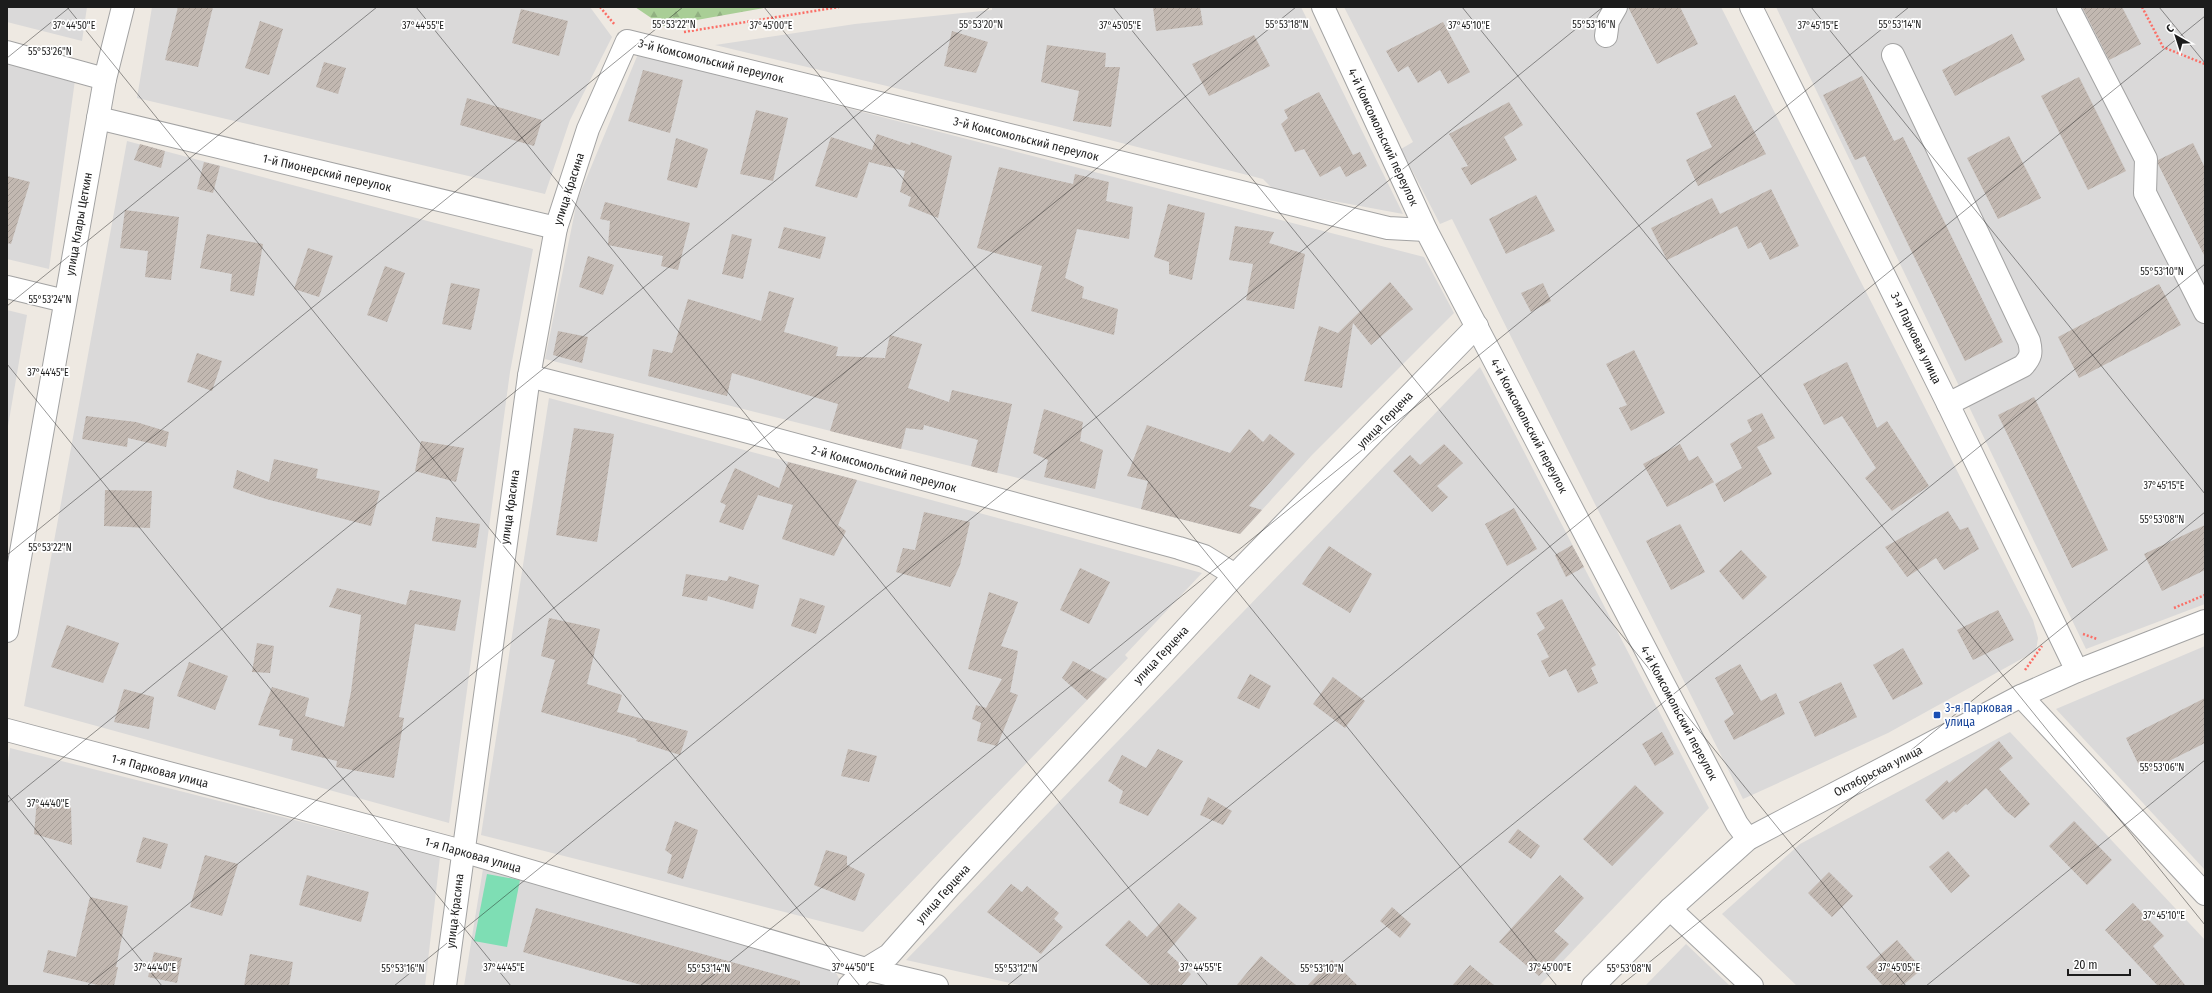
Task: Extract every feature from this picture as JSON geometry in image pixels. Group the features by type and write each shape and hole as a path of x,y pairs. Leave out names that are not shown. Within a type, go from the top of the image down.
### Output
{"street":[{"name":"улица Клары Цеткин","path":"7,631 105,79 123,7"},
{"name":"4-й Комсомольский переулок","path":"1323,7 1426,230 1736,824 1748,838"},
{"path":"1606,36 1608,21 1616,7"},
{"name":"3-я Парковая улица","path":"1751,7 1948,404 2077,671"},
{"path":"2068,7 2146,159 2146,194 2205,312"},
{"name":"3-й Комсомольский переулок","path":"627,41 1388,228 1426,230"},
{"name":"улица Красина","path":"445,986 462,851 529,376 556,228 588,129 627,41"},
{"path":"7,52 105,79"},
{"path":"1893,55 2029,341 2032,352 2030,358 2023,366 1948,404"},
{"name":"1-й Пионерский переулок","path":"98,118 556,228"},
{"path":"7,287 65,301"},
{"name":"улица Герцена","path":"849,986 866,969 889,955 948,888 1235,575 1476,326"},
{"name":"2-й Комсомольский переулок","path":"529,376 730,427 1179,548 1204,556 1235,575"},
{"name":"Октябрьская улица","path":"1593,986 1670,909 1748,838 2021,696 2077,671 2205,622"},
{"path":"2021,696 2205,894"},
{"name":"1-я Парковая улица","path":"7,730 462,851 866,969 937,986"},
{"path":"1670,909 1752,986"}],"path":[{"path":"682,32 839,7"},
{"path":"2142,7 2162,47 2205,64"},
{"path":"2169,610 2205,595"},
{"path":"2077,632 2096,640 2104,637"}],"shaded area":[{"path":"7,7 87,7 82,41 7,22"},
{"path":"152,7 590,7 612,37 570,120 545,194 137,98"},
{"path":"992,7 1301,7 1403,214 1274,190 1263,179 1055,126 715,45 855,24 992,10"},
{"path":"1344,7 1721,7 2033,620 2038,638 2036,651 1888,733 1743,799 1452,219 1440,224 1401,149 1413,142"},
{"path":"1776,7 2205,7 2205,604 2086,649"},
{"path":"638,54 1424,257 1454,313 1312,455 1240,534 545,359 577,201"},
{"path":"7,63 75,80 49,269 7,259"},
{"path":"127,141 533,249 510,372 449,823 24,706"},
{"path":"7,310 27,315 7,432"},
{"path":"1480,367 1709,808 1539,986 1024,986 906,960"},
{"path":"549,398 1202,573 1125,655 1128,658 863,932 481,835"},
{"path":"2205,646 2205,870 2056,709"},
{"path":"2010,732 2205,940 2205,986 1797,986 1722,914 1800,844"},
{"path":"10,748 440,857 425,986 7,986 7,770"},
{"path":"483,869 523,878 834,969 843,986 464,986"},
{"path":"1686,944 1730,986 1645,986"}],"green space":[{"path":"635,7 769,7 663,26"},
{"path":"487,874 520,880 507,947 474,941"}],"building":[{"path":"178,7 213,7 198,67 165,60"},
{"path":"1153,7 1200,7 1203,25 1156,31"},
{"path":"1628,7 1680,7 1698,44 1657,64"},
{"path":"2082,7 2122,7 2141,44 2109,60"},
{"path":"521,9 568,21 559,56 512,43"},
{"path":"260,21 283,29 269,75 245,68"},
{"path":"1443,22 1470,72 1448,84 1440,70 1418,83 1408,66 1398,72 1386,51"},
{"path":"952,31 988,42 976,73 944,66"},
{"path":"2012,34 2025,60 1955,96 1942,70"},
{"path":"1254,35 1270,66 1209,96 1192,64"},
{"path":"1047,45 1106,53 1105,67 1120,67 1111,127 1073,121 1079,91 1041,82"},
{"path":"324,62 346,68 338,94 316,87"},
{"path":"643,70 683,80 670,133 628,121"},
{"path":"1862,76 1894,141 1903,137 2003,342 1965,361 1865,156 1855,160 1823,95"},
{"path":"2079,77 2126,171 2088,190 2041,96"},
{"path":"1319,92 1353,155 1360,152 1367,166 1346,177 1340,166 1320,177 1304,149 1295,152 1281,124 1288,118 1284,110"},
{"path":"1735,95 1766,154 1698,186 1686,160 1712,147 1696,113"},
{"path":"467,98 542,120 534,146 460,125"},
{"path":"1509,102 1523,125 1504,137 1517,160 1471,185 1461,168 1468,166 1449,134"},
{"path":"756,110 788,118 773,181 740,174"},
{"path":"877,134 910,145 911,142 952,156 938,218 908,206 911,197 900,192 905,171 869,162 857,198 815,186 831,137 872,150"},
{"path":"2009,136 2041,198 1998,219 1967,158"},
{"path":"676,138 708,149 697,188 667,180"},
{"path":"2193,143 2205,168 2205,257 2158,164 2158,160"},
{"path":"140,144 165,151 161,168 134,160"},
{"path":"204,162 220,166 213,193 197,189"},
{"path":"999,167 1073,184 1075,174 1109,182 1106,201 1133,207 1129,239 1077,229 1065,278 1084,287 1082,298 1118,309 1114,335 1031,311 1042,266 977,248"},
{"path":"7,176 30,182 11,244 7,243"},
{"path":"1771,189 1799,246 1770,260 1761,242 1748,249 1737,226 1667,260 1651,228 1712,198 1720,214"},
{"path":"1536,195 1555,231 1506,254 1489,219"},
{"path":"605,202 690,223 678,270 661,266 663,256 608,245 610,221 600,219"},
{"path":"1168,204 1205,213 1192,280 1169,274 1169,262 1154,257"},
{"path":"125,210 179,217 171,280 145,277 148,251 120,248"},
{"path":"1235,226 1274,232 1269,243 1305,254 1294,309 1246,300 1253,264 1229,260"},
{"path":"784,227 826,237 820,259 778,248"},
{"path":"207,234 263,244 254,296 230,291 232,274 200,268"},
{"path":"732,234 752,239 743,279 722,274"},
{"path":"308,248 333,256 319,297 294,289"},
{"path":"588,256 614,265 603,295 579,287"},
{"path":"385,266 405,273 387,322 367,315"},
{"path":"1390,282 1413,309 1371,345 1353,323 1342,388 1304,381 1319,326 1338,333"},
{"path":"451,283 480,289 471,330 442,324"},
{"path":"1543,283 1551,301 1531,312 1521,293"},
{"path":"2159,284 2181,325 2079,378 2058,337"},
{"path":"769,291 794,298 784,332 838,347 836,356 885,358 890,335 922,344 908,388 949,402 952,390 1012,404 997,473 971,466 978,440 924,425 923,430 906,428 901,449 830,431 838,404 732,373 727,396 648,376 653,349 672,353 688,299 761,321"},
{"path":"558,331 588,337 582,363 553,355"},
{"path":"1634,350 1665,413 1631,431 1619,408 1627,405 1606,364"},
{"path":"197,353 222,361 212,391 187,382"},
{"path":"1847,362 1877,428 1887,421 1929,486 1892,511 1865,478 1876,468 1842,416 1824,425 1803,384"},
{"path":"2034,397 2108,550 2072,568 1998,415"},
{"path":"1044,409 1083,422 1080,441 1103,450 1095,489 1044,477 1048,460 1033,453"},
{"path":"1762,413 1775,438 1757,447 1772,474 1724,502 1715,484 1742,468 1730,444 1752,431 1747,420"},
{"path":"86,416 136,422 169,432 166,447 128,438 127,447 82,439"},
{"path":"1147,425 1230,453 1249,429 1263,442 1270,434 1295,454 1249,506 1262,510 1240,534 1141,509 1148,481 1127,476"},
{"path":"574,428 614,434 597,542 556,535"},
{"path":"421,441 464,448 456,482 415,471"},
{"path":"1444,444 1463,463 1437,486 1448,497 1432,512 1393,471 1410,455 1420,465"},
{"path":"1680,444 1689,461 1698,456 1714,482 1667,507 1643,464"},
{"path":"274,459 318,469 316,478 380,491 371,526 266,499 233,488 237,470 269,482"},
{"path":"788,462 857,480 838,525 846,531 834,556 782,539 793,505 758,495 743,530 719,522 726,505 720,502 735,468 779,488"},
{"path":"105,490 152,491 150,528 104,526"},
{"path":"1514,508 1537,549 1507,566 1485,524"},
{"path":"1948,511 1960,530 1968,527 1979,549 1944,570 1936,558 1907,577 1885,547"},
{"path":"924,512 970,522 960,565 950,587 896,572 903,548 915,550"},
{"path":"436,517 480,524 476,548 432,541"},
{"path":"1680,524 1705,572 1671,590 1646,541"},
{"path":"2205,525 2205,570 2162,591 2144,554"},
{"path":"1572,545 1584,567 1566,577 1555,555"},
{"path":"1329,546 1372,574 1350,613 1302,584"},
{"path":"1741,550 1767,577 1743,600 1719,571"},
{"path":"1080,568 1110,582 1089,624 1060,610"},
{"path":"686,574 727,581 729,576 759,585 753,609 708,596 707,601 682,596"},
{"path":"337,588 406,605 410,590 461,600 455,631 415,624 399,717 404,718 394,778 336,767 337,761 291,750 293,739 279,736 280,730 258,725 272,687 309,698 305,716 344,727 351,692 361,615 329,607"},
{"path":"989,592 1018,602 1001,646 1018,651 1010,692 1018,695 997,746 977,741 981,723 972,719 976,705 986,708 1002,679 968,669"},
{"path":"800,598 825,606 816,634 791,626"},
{"path":"1562,599 1596,665 1591,668 1598,683 1578,693 1566,669 1549,677 1541,661 1549,657 1537,634 1545,628 1536,613"},
{"path":"1998,610 2014,640 1973,660 1957,630"},
{"path":"549,618 600,629 587,684 622,695 617,712 688,731 680,755 636,741 637,739 541,712 555,660 541,656"},
{"path":"67,625 119,643 103,683 51,667"},
{"path":"257,643 274,646 270,673 252,672"},
{"path":"1903,648 1923,684 1893,700 1873,665"},
{"path":"1073,661 1107,679 1087,700 1062,678"},
{"path":"189,662 228,676 215,710 177,696"},
{"path":"1740,664 1761,701 1776,693 1785,714 1734,740 1724,721 1734,714 1715,678"},
{"path":"1250,674 1271,686 1259,709 1237,698"},
{"path":"1333,677 1365,701 1345,728 1313,704"},
{"path":"1841,682 1857,717 1815,737 1799,702"},
{"path":"124,689 154,697 149,729 114,722"},
{"path":"2205,698 2205,743 2143,774 2126,738"},
{"path":"1662,732 1674,754 1655,766 1642,744"},
{"path":"1999,741 2013,758 1999,769 2030,804 2015,818 2006,811 1986,788 1967,805 1966,804 1956,813 1954,811 1943,820 1925,800 1947,780 1949,783"},
{"path":"848,749 877,756 869,782 841,776"},
{"path":"1158,749 1183,761 1148,816 1119,803 1123,791 1108,781 1122,755 1146,768"},
{"path":"1635,785 1664,813 1612,866 1583,839"},
{"path":"1208,797 1232,811 1223,825 1200,815"},
{"path":"37,800 71,807 72,845 34,834"},
{"path":"675,821 698,830 683,879 667,873 672,855 665,850"},
{"path":"2074,821 2112,860 2087,885 2049,846"},
{"path":"1518,829 1540,846 1531,859 1508,842"},
{"path":"143,837 168,844 161,869 136,862"},
{"path":"826,850 847,856 847,865 865,874 855,901 814,885"},
{"path":"1948,851 1970,876 1951,893 1929,867"},
{"path":"205,855 238,864 222,916 190,907"},
{"path":"1829,872 1853,896 1832,917 1808,893"},
{"path":"307,875 369,892 361,922 299,905"},
{"path":"1560,875 1584,898 1554,931 1569,944 1539,976 1499,942"},
{"path":"1011,884 1022,892 1027,886 1059,913 1054,919 1063,927 1041,954 987,912"},
{"path":"90,897 128,906 116,967 118,967 114,986 102,986 43,972 48,950 76,957"},
{"path":"1179,903 1197,918 1167,952 1191,974 1181,986 1151,986 1105,945 1129,920 1147,937"},
{"path":"2133,903 2164,936 2153,946 2186,986 2158,986 2105,930"},
{"path":"1392,907 1411,924 1400,938 1380,921"},
{"path":"536,908 800,981 800,986 645,986 523,952"},
{"path":"1897,940 1922,969 1902,986 1883,986 1866,967"},
{"path":"154,952 182,958 177,983 148,977"},
{"path":"250,954 293,962 289,986 244,986"},
{"path":"1261,956 1297,986 1236,986"},
{"path":"1332,960 1358,986 1307,986"},
{"path":"1470,965 1495,986 1452,986"}],"place":[{"name":"3-я Парковая улица","path":"1937,715"}]}
